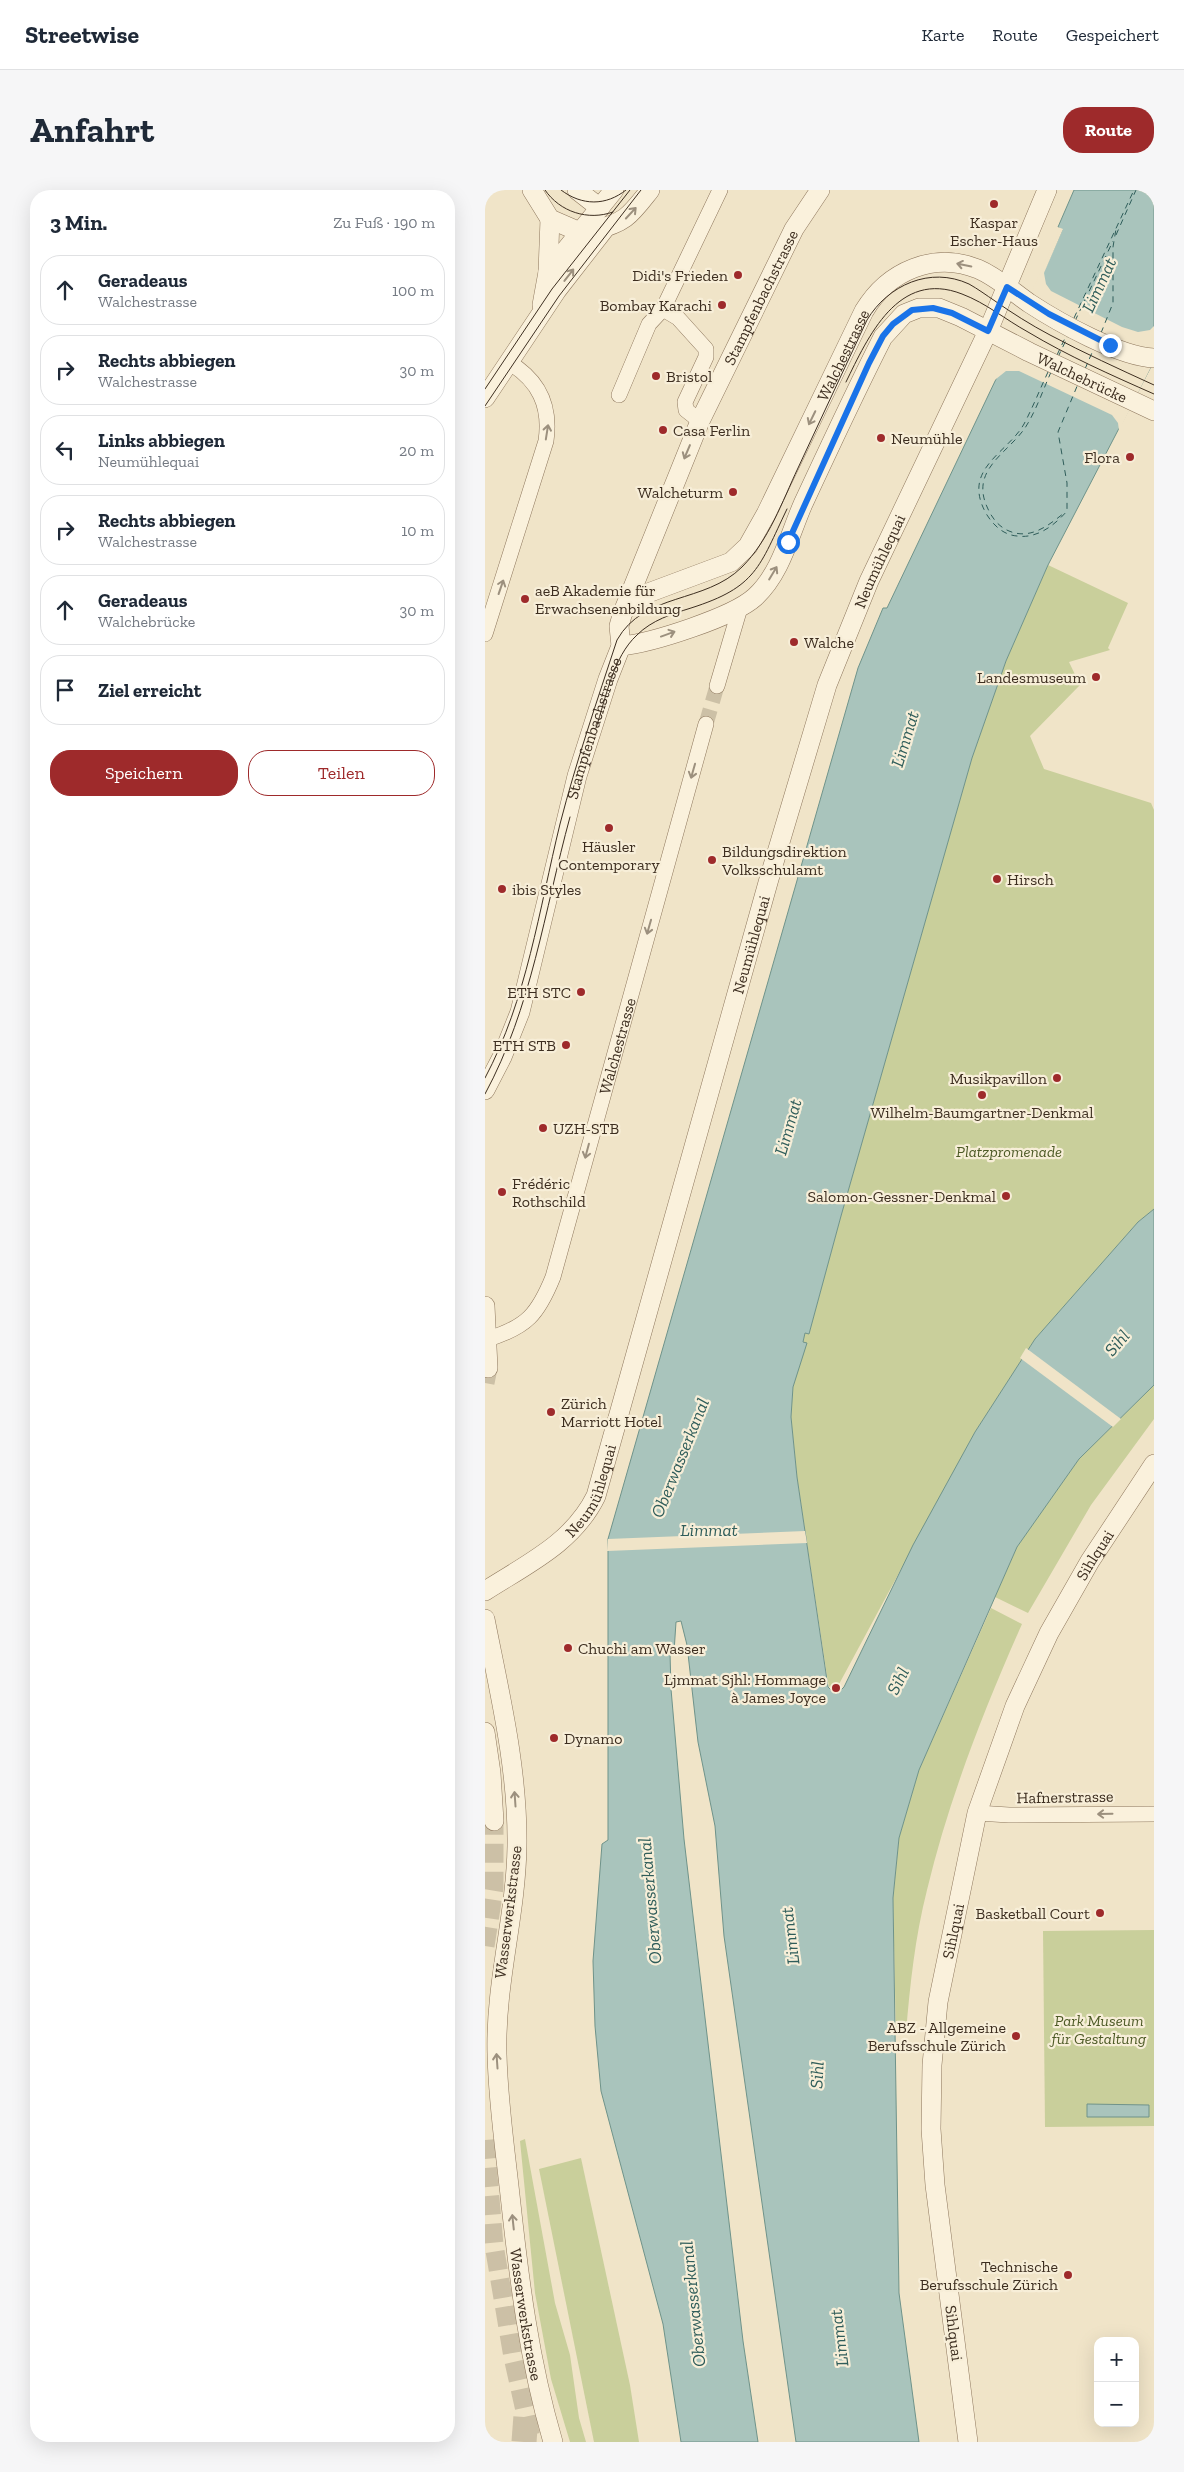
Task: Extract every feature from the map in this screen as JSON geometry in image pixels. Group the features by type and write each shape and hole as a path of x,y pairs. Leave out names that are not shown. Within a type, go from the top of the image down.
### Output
{"street":[{"path":"532,190 550,219 549,272 540,314"},
{"path":"577,190 600,208 606,227"},
{"path":"549,272 615,190"},
{"path":"550,219 580,232 606,227 629,218 650,190"},
{"path":"619,395 649,324 663,309 720,190"},
{"name":"Stampfenbachstrasse","path":"485,1090 502,1057 519,1012 575,784 608,679 621,646 619,626 623,612 661,511 700,421 794,229 819,190"},
{"name":"Neumühlequai","path":"485,1591 568,1536 588,1512 596,1496 769,879 827,685 887,542 988,331 1047,190"},
{"path":"485,398 540,314 606,227"},
{"name":"Walchestrasse","path":"623,612 648,593 725,565 741,554 755,536 858,322 880,289 906,271 944,262 980,270 1031,304 1102,342 1149,357"},
{"name":"Walchestrasse","path":"621,646 646,643 740,608 756,597 776,570 853,397 883,336 893,324 912,310 933,308 952,313 1011,343"},
{"path":"663,309 678,318 706,349 706,357 685,402 687,410 700,421"},
{"name":"Walchebrücke","path":"1011,343 1154,411"},
{"path":"485,634 543,450 549,422 540,391 531,379 508,362"},
{"path":"717,686 740,608"},
{"name":"Walchestrasse","path":"488,1339 524,1324 541,1303 553,1277 706,724"},
{"path":"485,1306 488,1368"},
{"name":"Sihlquai","path":"967,2442 935,2185 931,2129 932,2065 938,2002 977,1813 1015,1706 1049,1633 1090,1560 1154,1464"},
{"name":"Wasserwerkstrasse","path":"485,1619 513,1764 517,1838 513,1892 498,1994 497,2054 501,2113 530,2351 553,2442"},
{"path":"485,1732 491,1773 494,1821"},
{"name":"Hafnerstrasse","path":"977,1813 1009,1815 1154,1814"}],"green space":[{"name":"Platzpromenade","path":"1048,565 1128,603 1108,648 1110,650 1069,662 1080,685 1030,736 1044,769 1151,803 1154,810 1154,1209 1138,1222 1035,1339 975,1432 838,1686 833,1690 829,1686 827,1676 797,1477 791,1417 793,1387 805,1333 809,1334 972,758 1006,661"},
{"path":"1154,1385 1154,1419 1091,1505 1028,1613 995,1597 1017,1547 1079,1459"},
{"path":"991,1608 1022,1624 968,1755 946,1822 919,1925 906,2033 896,2035 893,1898 899,1838 919,1770"},
{"name":"Park Museum für Gestaltung","path":"1154,1930 1154,2126 1045,2127 1043,1931"},
{"path":"525,2139 555,2303 570,2355 579,2418 586,2442 570,2442 551,2379 535,2293 520,2141"},
{"path":"581,2158 630,2385 639,2442 594,2442 539,2169"}],"water":[{"name":"Limmat","path":"1074,190 1154,190 1154,361 1048,565 1006,661 972,758 809,1334 805,1333 803,1342 807,1343 793,1387 791,1417 797,1477 828,1687 834,1693 838,1693 844,1687 913,1545 975,1432 1035,1339 1138,1222 1154,1209 1154,1385 1079,1459 1017,1547 919,1770 899,1838 893,1898 899,2293 919,2442 796,2442 724,1936 715,1826 698,1742 687,1645 681,1621 676,1622 674,1652 670,1653 671,1689 684,1839 743,2341 758,2442 681,2442 663,2324 601,2091 595,2026 593,1961 602,1844 608,1840 608,1539 858,668 883,608 887,608 997,377 1062,230 1058,227"},
{"path":"1087,2104 1149,2105 1149,2117 1087,2117"}],"pier":[{"path":"1058,227 1063,229 1044,273 1046,284 1051,291 1122,327 1138,332 1150,330 1154,326 1154,361 1119,431 1118,423 1112,415 1019,371 1006,371 991,383 1059,230"},
{"path":"1026,1348 1121,1419 1113,1427 1020,1358"},
{"path":"805,1531 807,1543 607,1551 608,1539"}],"ferry route":[{"path":"1074,318 1134,190"},
{"path":"1116,235 1136,190"},
{"path":"1101,333 1113,303 1113,247 1116,229"},
{"path":"1075,321 1113,241"},
{"path":"1057,355 1066,336"},
{"path":"1058,357 1068,336"},
{"path":"1085,369 1094,348"},
{"path":"1048,372 1024,424 989,464 982,474 979,486 980,499 987,515 996,526 1008,534 1024,536 1038,533 1051,526 1067,511 1067,483 1058,432 1078,384"},
{"path":"1051,372 1036,408 1025,428 1000,455 987,473 983,484 983,495 988,509 996,522 1005,529 1017,533 1031,533 1052,523 1064,513"}],"tunnel":[{"path":"706,724 717,686"},
{"path":"485,1383 488,1368"},
{"path":"485,1946 494,1889 494,1821"},
{"path":"485,2140 494,2245 513,2357 532,2442"},
{"path":"524,2442 526,2415"}],"tram line":[{"path":"545,190 558,204 575,213 604,215 613,212"},
{"path":"561,190 577,199 594,202 610,199 626,190"},
{"path":"485,389 552,289 630,190"},
{"path":"485,406 559,296 641,190"},
{"path":"485,1078 499,1048 522,986 566,801 617,640 629,625 643,614 727,579 752,556 774,520 867,320 886,297 898,288 925,278 940,277 954,279 969,284 1050,335 1154,385"},
{"path":"846,382 864,346 888,312 903,299 920,291 940,289 971,298 1059,349 1154,394"},
{"path":"596,728 611,678 629,644 637,635 656,621 713,600 743,583 762,560 787,509"},
{"path":"485,1094 501,1061 526,993 570,817"}],"place":[{"name":"Kaspar Escher-Haus","path":"994,204"},
{"name":"Didi's Frieden","path":"738,275"},
{"name":"Bombay Karachi","path":"722,305"},
{"name":"Bristol","path":"656,376"},
{"name":"Casa Ferlin","path":"663,430"},
{"name":"Neumühle","path":"881,438"},
{"name":"Flora","path":"1130,457"},
{"name":"Walcheturm","path":"733,492"},
{"name":"aeB Akademie für Erwachsenenbildung","path":"525,599"},
{"name":"Walche","path":"794,642"},
{"name":"Landesmuseum","path":"1096,677"},
{"name":"Häusler Contemporary","path":"609,828"},
{"name":"Bildungsdirektion Volksschulamt","path":"712,860"},
{"name":"Hirsch","path":"997,879"},
{"name":"ibis Styles","path":"502,889"},
{"name":"ETH STC","path":"581,992"},
{"name":"ETH STB","path":"566,1045"},
{"name":"Musikpavillon","path":"1057,1078"},
{"name":"Wilhelm-Baumgartner-Denkmal","path":"982,1095"},
{"name":"UZH-STB","path":"543,1128"},
{"name":"Frédéric Rothschild","path":"502,1192"},
{"name":"Salomon-Gessner-Denkmal","path":"1006,1196"},
{"name":"Zürich Marriott Hotel","path":"551,1412"},
{"name":"Chuchi am Wasser","path":"568,1648"},
{"name":"Ljmmat Sjhl: Hommage à James Joyce","path":"836,1688"},
{"name":"Dynamo","path":"554,1738"},
{"name":"Basketball Court","path":"1100,1913"},
{"name":"ABZ - Allgemeine Berufsschule Zürich","path":"1016,2036"},
{"name":"Technische Berufsschule Zürich","path":"1068,2275"}],"route":[{"path":"788,542 804,503 869,363 883,336 905,314 919,308 939,308 988,331 1007,287 1031,304 1110,345"}],"water label":[{"name":"Sihl","path":"1117,1343"},
{"name":"Oberwasserkanal","path":"680,1458"},
{"name":"Sihl","path":"898,1681"},
{"name":"Oberwasserkanal","path":"650,1901"},
{"name":"Sihl","path":"817,2075"},
{"name":"Oberwasserkanal","path":"693,2304"}]}
